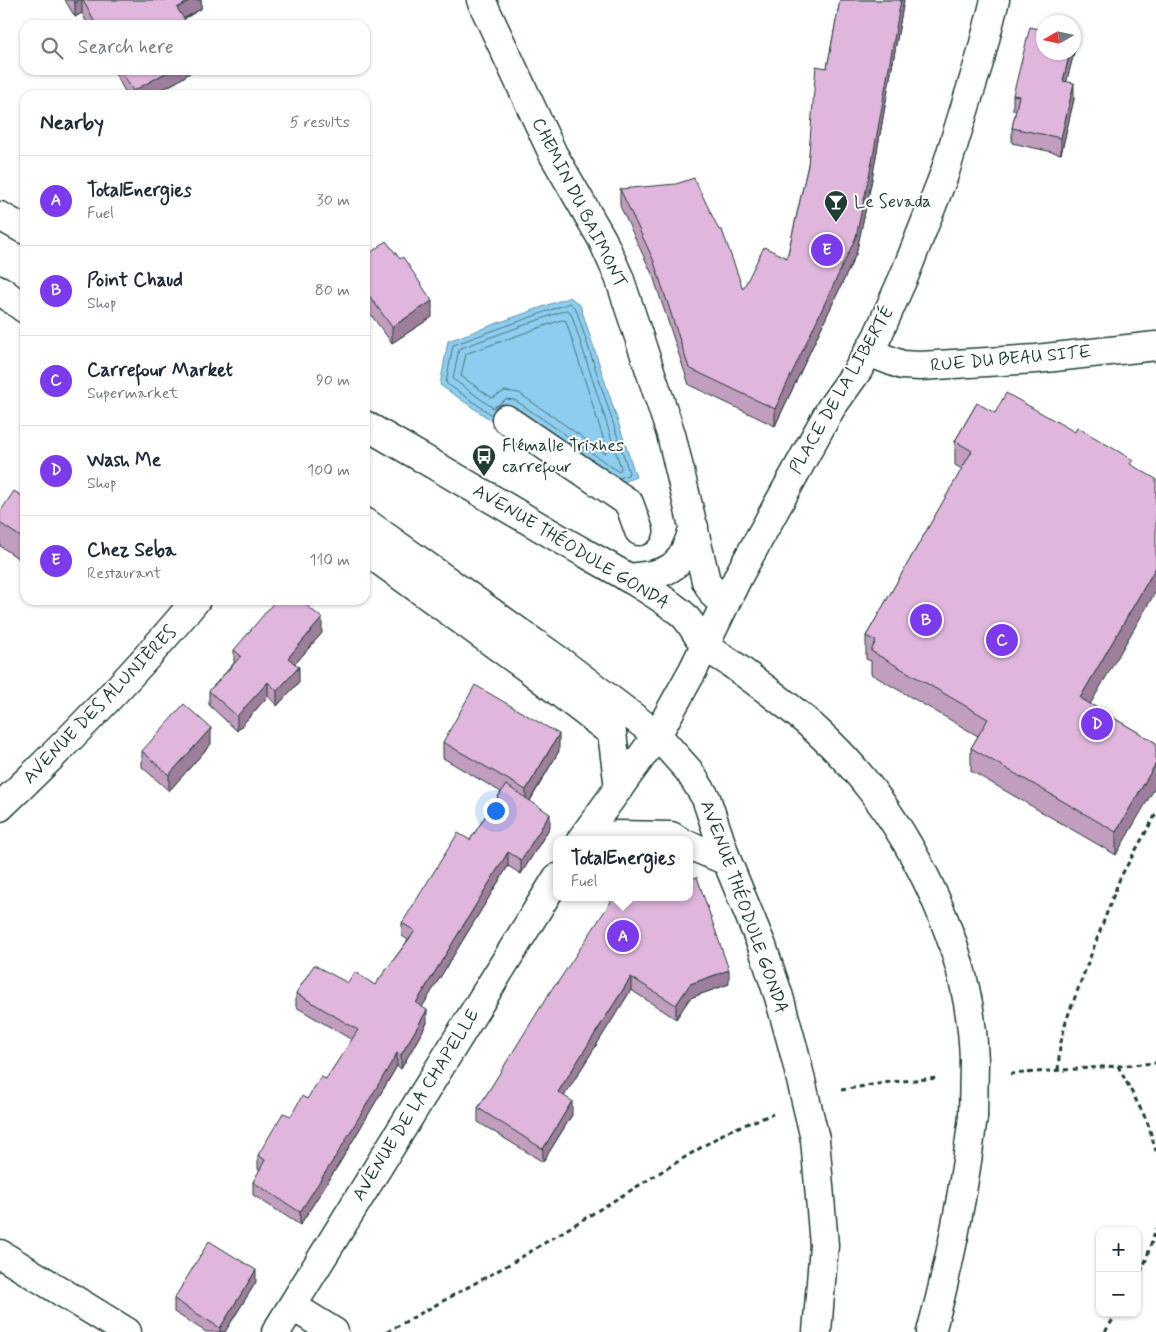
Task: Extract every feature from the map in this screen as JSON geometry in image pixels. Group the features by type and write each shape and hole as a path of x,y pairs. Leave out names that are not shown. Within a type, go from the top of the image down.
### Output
{"street":[{"name":"CHEMIN DU BAIMONT","path":"481,0 553,154 602,239 619,277 671,434 706,581 715,596 726,602"},
{"name":"PLACE DE LA LIBERTÉ","path":"657,735 693,670 739,575 831,408 858,370 877,337 905,274 944,175 980,59 995,0"},
{"path":"0,216 20,227"},
{"path":"0,271 20,285"},
{"path":"0,290 20,305"},
{"name":"RUE DU BEAU SITE","path":"868,352 902,365 920,366 1036,359 1156,346"},
{"path":"506,419 629,503 638,531"},
{"name":"AVENUE THÉODULE GONDA","path":"370,428 628,578 682,614 695,629 705,645 815,729 834,747 881,803 898,827 926,878 942,918 957,961 974,1040 973,1117 958,1217 937,1327"},
{"name":"AVENUE THÉODULE GONDA","path":"370,526 561,662 657,735 689,771 706,798 727,861 762,946 779,997 815,1139 824,1245 817,1332"},
{"path":"628,578 654,576 666,572 678,562 688,548 694,527"},
{"path":"370,554 530,670 612,733 619,788"},
{"name":"AVENUE DES ALUNIÈRES","path":"0,807 47,762 155,650 192,605"},
{"path":"584,836 657,735"},
{"path":"614,836 671,836"},
{"path":"693,847 727,861"},
{"name":"AVENUE DE LA CHAPELLE","path":"276,1332 553,884"},
{"path":"0,1254 127,1332"},
{"path":"292,1306 334,1332"}],"path":[{"path":"1058,1070 1060,1046 1069,1012 1120,878 1156,814"},
{"path":"1009,1074 1156,1064"},
{"path":"1118,1066 1147,1121 1156,1151"},
{"path":"835,1091 890,1082 939,1078"},
{"path":"387,1332 515,1261 728,1130 781,1111"},
{"path":"1141,1272 1156,1228"},
{"path":"1105,1332 1114,1317"}],"water":[{"path":"570,297 580,305 636,477 616,485 495,423 440,385 448,341"}],"building":[{"path":"83,0 191,0 177,8 185,20 93,20"},
{"path":"840,0 901,0 872,162 856,237 775,409 689,368 653,259 620,189 676,184 694,178 719,230 722,230 743,289 764,247 787,258 808,165 816,66 827,68"},
{"path":"1030,27 1036,28 1036,60 1068,60 1063,81 1074,83 1061,138 1012,128 1019,96 1013,95"},
{"path":"124,75 162,75 135,90 132,90"},
{"path":"386,241 400,259 403,257 432,301 392,327 370,297 370,253"},
{"path":"1006,393 1075,432 1077,427 1133,460 1130,464 1156,479 1156,567 1080,698 1156,743 1156,763 1116,832 971,748 988,719 871,651 876,641 866,636 972,451 955,441 977,403 995,413"},
{"path":"14,491 20,495 20,537 0,523 0,512"},
{"path":"272,605 306,605 322,618 288,658 299,667 277,691 268,682 237,716 209,691 241,656 234,650"},
{"path":"475,685 559,734 526,790 443,742"},
{"path":"184,704 211,728 169,775 142,751"},
{"path":"506,785 550,814 521,860 508,852 416,1003 427,1010 401,1055 397,1053 339,1151 300,1212 253,1182 265,1160 258,1155 283,1113 291,1116 302,1096 307,1099 321,1077 326,1079 358,1030 296,993 314,965 348,983 355,972 375,985 415,931 402,923 458,833 470,840"},
{"path":"697,877 729,970 690,984 676,1005 631,977 558,1092 572,1101 543,1149 478,1108 555,984 611,901 693,901 693,878"},
{"path":"209,1241 256,1270 220,1328 174,1299"}],"place":[{"name":"Le Sevada","path":"836,223"},
{"name":"Chez Seba","path":"827,250"},
{"name":"Flémalle Trixhes carrefour","path":"484,477"},
{"name":"Point Chaud","path":"926,620"},
{"name":"Carrefour Market","path":"1002,640"},
{"name":"Wash Me","path":"1097,724"},
{"name":"TotalEnergies","path":"623,936"}]}
